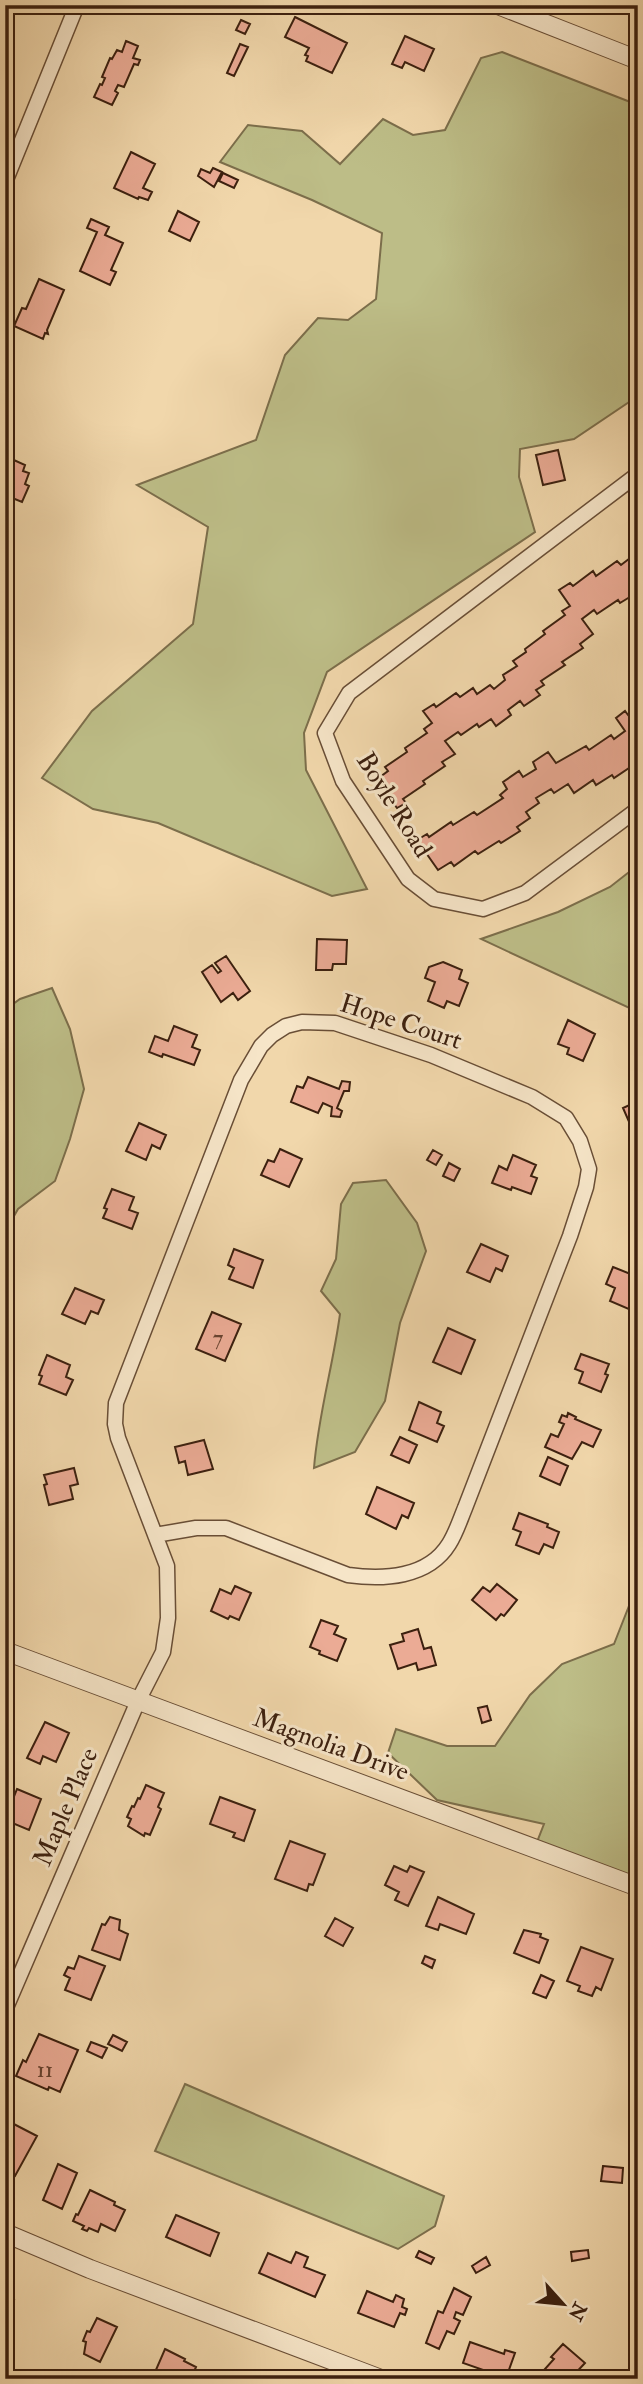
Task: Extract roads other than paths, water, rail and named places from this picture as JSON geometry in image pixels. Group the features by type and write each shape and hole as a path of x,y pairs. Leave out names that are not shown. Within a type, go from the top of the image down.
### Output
{"street":[{"path":"5,181 77,5"},
{"path":"498,5 638,60"},
{"name":"Boyle Road","path":"638,474 349,693 325,733 343,781 350,792 408,878 434,899 483,909 525,893 638,809"},
{"name":"Hope Court","path":"138,1701 163,1652 168,1618 167,1566 155,1535 118,1438 115,1424 117,1403 250,1062 272,1035 285,1026 302,1022 335,1023 431,1055 552,1107 566,1118 580,1140 589,1169 586,1187 570,1236 465,1508 449,1544 428,1566 390,1577 368,1578 348,1575 226,1528 204,1527 155,1535"},
{"name":"Magnolia Drive","path":"5,1651 638,1887"},
{"name":"Maple Place","path":"5,2010 138,1701"},
{"path":"5,2233 90,2269 381,2379"}]}
